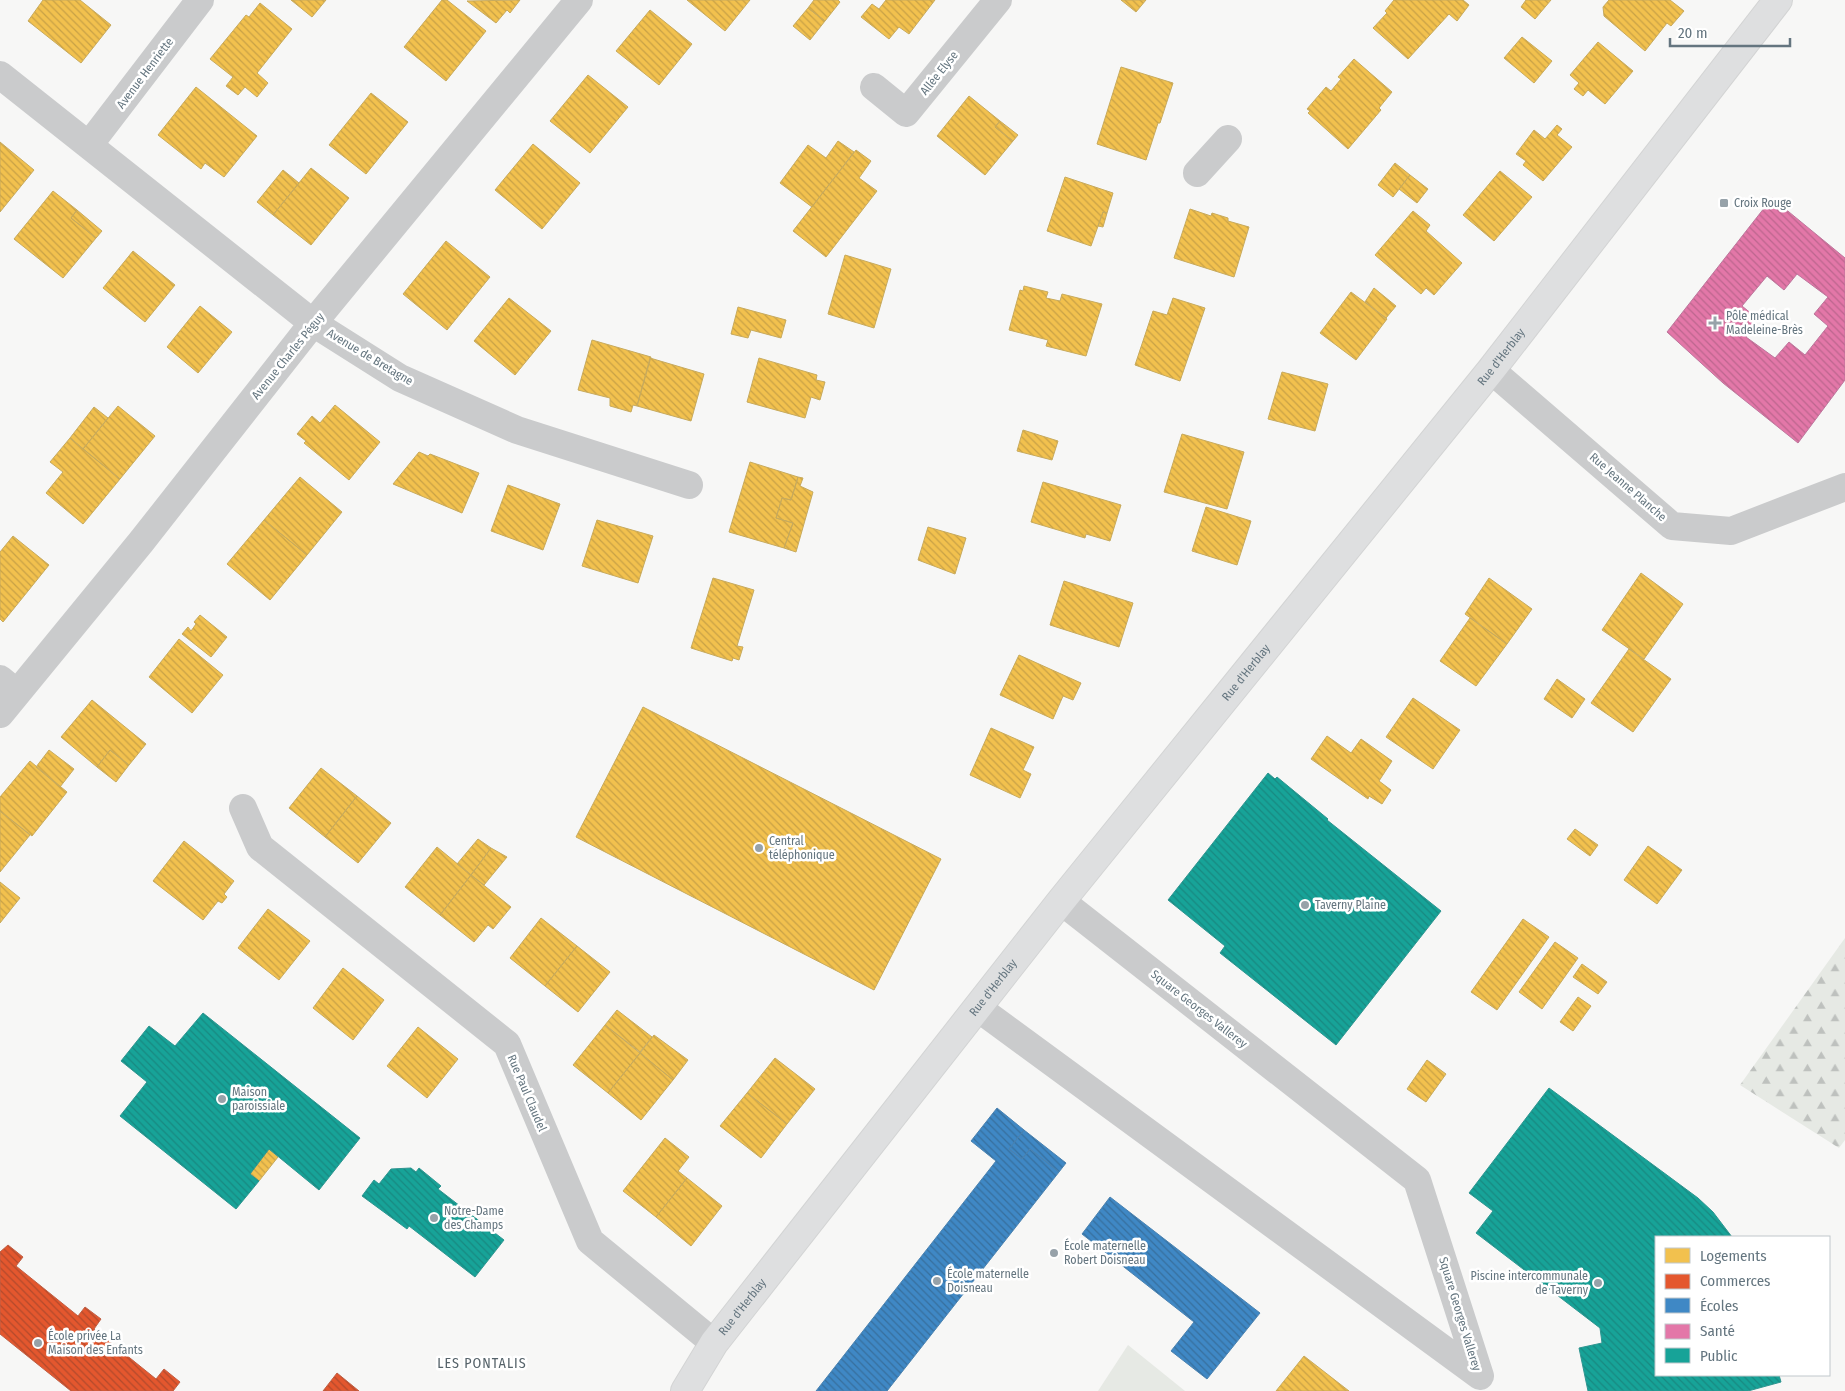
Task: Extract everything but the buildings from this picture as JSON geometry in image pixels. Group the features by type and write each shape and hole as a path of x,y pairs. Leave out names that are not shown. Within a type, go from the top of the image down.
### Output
{"main road":[{"name":"Rue d'Herblay","path":"666,1391 714,1343 1061,902 1491,370 1778,0"},
{"name":"Rue d'Herblay","path":"685,1391 714,1343"}],"street":[{"name":"Avenue Henriette","path":"89,145 200,0"},
{"name":"Avenue Charles Péguy","path":"0,714 9,686 141,542 313,323 579,0"},
{"name":"Allée Elyse","path":"874,87 906,113 998,0"},
{"name":"Avenue de Bretagne","path":"0,75 313,323 400,378 517,430 689,485"},
{"path":"1197,173 1228,139"},
{"name":"Rue Jeanne Planche","path":"1491,370 1672,526 1732,531 1845,488"},
{"name":"Rue Paul Claudel","path":"243,808 260,847 507,1044 590,1240 714,1343"},
{"name":"Square Georges Vallerey","path":"978,1008 1480,1376 1417,1180 1061,902"}],"green space":[{"path":"1845,938 1845,1140 1839,1148 1740,1085"},
{"path":"1128,1345 1185,1391 1098,1391"}],"place":[{"name":"Croix Rouge","path":"1724,203"},
{"name":"Pôle médical Madeleine-Brès","path":"1715,323"},
{"name":"Central téléphonique","path":"759,848"},
{"name":"Taverny Plaine","path":"1305,905"},
{"name":"Maison paroissiale","path":"222,1099"},
{"name":"Notre-Dame des Champs","path":"434,1218"},
{"name":"École maternelle Robert Doisneau","path":"1054,1253"},
{"name":"École maternelle Doisneau","path":"937,1281"},
{"name":"Piscine intercommunale de Taverny","path":"1598,1283"},
{"name":"École privée La Maison des Enfants","path":"38,1343"}],"district":[{"name":"LES PONTALIS","path":"482,1363"}]}
